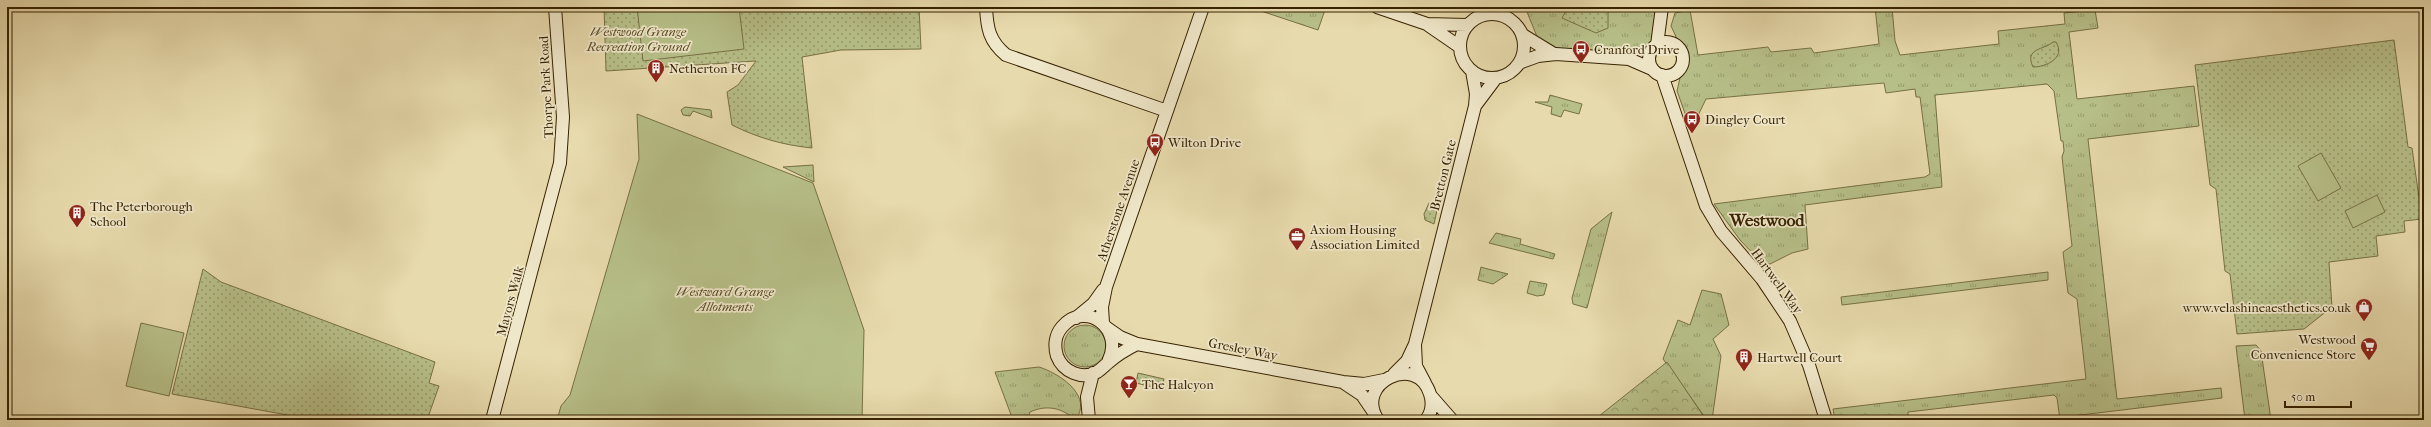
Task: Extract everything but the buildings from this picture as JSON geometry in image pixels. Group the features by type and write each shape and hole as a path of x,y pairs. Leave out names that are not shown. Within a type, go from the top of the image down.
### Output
{"street":[{"name":"Thorpe Park Road","path":"554,188 563,130 555,7"},
{"path":"986,7 988,28 992,40 1006,55 1167,111"},
{"name":"Atherstone Avenue","path":"1105,325 1102,307 1106,287 1203,7"},
{"path":"1377,7 1427,24 1460,47"},
{"path":"1657,72 1649,59 1661,23 1662,7"},
{"path":"1556,54 1538,46 1523,35 1508,12 1498,14 1488,11 1467,25 1460,39 1460,47 1466,65 1479,76 1496,78 1505,76 1519,63 1538,56 1556,54 1629,59 1668,76 1678,70 1682,65 1682,55 1673,44 1661,23"},
{"path":"1427,24 1467,25"},
{"path":"1519,63 1524,48 1523,35"},
{"path":"1629,59 1662,42 1673,44"},
{"path":"1670,96 1678,70"},
{"name":"Bretton Gate","path":"1376,416 1374,394 1406,361 1415,344 1475,106 1476,94 1472,71"},
{"name":"Hartwell Way","path":"1657,72 1670,96 1706,206 1722,231 1762,279 1790,321 1809,365 1826,420"},
{"name":"Bretton Gate","path":"1475,106 1496,78"},
{"name":"Mayors Walk","path":"492,420 554,188"},
{"name":"Atherstone Avenue","path":"1076,318 1093,304 1106,287"},
{"path":"1087,397 1071,372 1059,360 1055,343 1062,328 1076,318 1086,317 1105,325 1114,345 1108,362"},
{"name":"Gresley Way","path":"1105,325 1120,337 1137,344 1343,382 1364,384 1389,377 1411,374 1425,384"},
{"path":"1071,372 1079,375 1093,373 1137,344"},
{"name":"Bretton Gate","path":"1415,344 1416,366 1431,396"},
{"path":"1089,420 1087,397 1093,373"},
{"name":"Gresley Way","path":"1343,382 1362,395 1376,416"},
{"path":"1426,420 1432,406 1431,396"},
{"path":"1431,396 1452,420"}],"green space":[{"name":"Westwood Grange Recreation Ground","path":"604,7 919,7 921,49 841,50 802,57 812,148 801,147 751,134 732,125 727,92 738,85 756,61 606,71"},
{"path":"637,7 739,7 744,49 643,61"},
{"path":"1249,7 1326,7 1318,30"},
{"path":"1525,7 1659,7 1652,45 1642,51 1630,55 1614,56 1581,53 1540,44"},
{"path":"1568,7 1608,7 1608,28 1596,33 1562,18"},
{"path":"1875,7 1892,7 1895,41 1900,55 1999,44 1998,31 2065,24 2064,13 2095,10 2098,28 2069,32 2077,99 2194,86 2199,126 2088,139 2117,399 2221,388 2222,398 2072,416 2072,420 2060,420 2057,398 2054,395 1908,412 1908,420 1835,420 1833,409 2086,379 2077,299 2068,293 2063,252 2072,246 2062,157 2064,151 2063,141 2061,141 2054,91 2047,84 1935,95 1942,187 1805,205 1808,249 1792,253 1770,264 1762,263 1740,240 1714,204 1925,177 1930,174 1920,97 1916,97 1915,89 1886,93 1884,83 1706,99 1691,130 1677,91 1685,56 1671,26 1675,13 1690,10 1698,55 1768,47 1771,52 1811,48 1814,53 1879,44"},
{"path":"2394,40 2408,147 2412,148 2422,219 2404,221 2405,232 2376,236 2378,256 2329,262 2332,307 2304,329 2237,334 2230,274 2225,271 2216,189 2210,185 2195,65"},
{"path":"2053,42 2056,42 2058,48 2057,57 2049,63 2038,67 2033,67 2031,56 2033,53"},
{"path":"1550,95 1582,104 1579,114 1564,110 1561,117 1551,114 1552,107 1535,102 1548,102"},
{"path":"685,107 711,110 712,118 693,111 690,116 683,115 681,110"},
{"name":"Westward Grange Allotments","path":"637,114 813,183 864,330 862,420 557,420 561,406 570,395 639,159"},
{"path":"2321,153 2341,188 2318,201 2298,166"},
{"path":"813,165 814,182 783,167"},
{"path":"2377,195 2385,212 2353,228 2345,211"},
{"path":"1429,203 1438,206 1434,224 1425,220 1424,214"},
{"path":"1612,212 1587,308 1573,304 1572,298 1591,229"},
{"path":"1496,233 1521,239 1520,244 1555,254 1553,259 1489,243"},
{"path":"1481,267 1508,274 1493,284 1478,280"},
{"path":"203,269 221,282 435,362 429,383 439,386 427,420 315,420 172,394"},
{"path":"2048,272 2048,280 1842,305 1841,297"},
{"path":"1530,281 1547,284 1544,295 1537,296 1527,293"},
{"path":"1702,290 1721,294 1729,325 1713,339 1721,356 1712,420 1707,420 1663,359 1678,320 1690,325"},
{"path":"141,323 184,333 169,396 126,386"},
{"path":"1085,325 1100,331 1106,346 1100,361 1085,367 1070,361 1064,346 1070,331"},
{"path":"2256,345 2261,351 2271,420 2245,420 2236,346"},
{"path":"1667,362 1706,420 1594,420"},
{"path":"1039,367 1063,379 1076,392 1080,399 1081,408 1078,416 1073,418 1058,409 1041,408 1030,412 1027,420 1013,420 995,372"},
{"path":"1138,373 1164,379 1161,389 1136,383"}],"place":[{"name":"Cranford Drive","path":"1581,64"},
{"name":"Netherton FC","path":"656,83"},
{"name":"Dingley Court","path":"1692,134"},
{"name":"Wilton Drive","path":"1155,157"},
{"name":"The Peterborough School","path":"77,228"},
{"name":"Axiom Housing Association Limited","path":"1297,251"},
{"name":"www.velashineaesthetics.co.uk","path":"2364,322"},
{"name":"Westwood Convenience Store","path":"2369,361"},
{"name":"Hartwell Court","path":"1744,372"},
{"name":"The Halcyon","path":"1129,399"}],"district":[{"name":"Westwood","path":"1767,220"}]}
